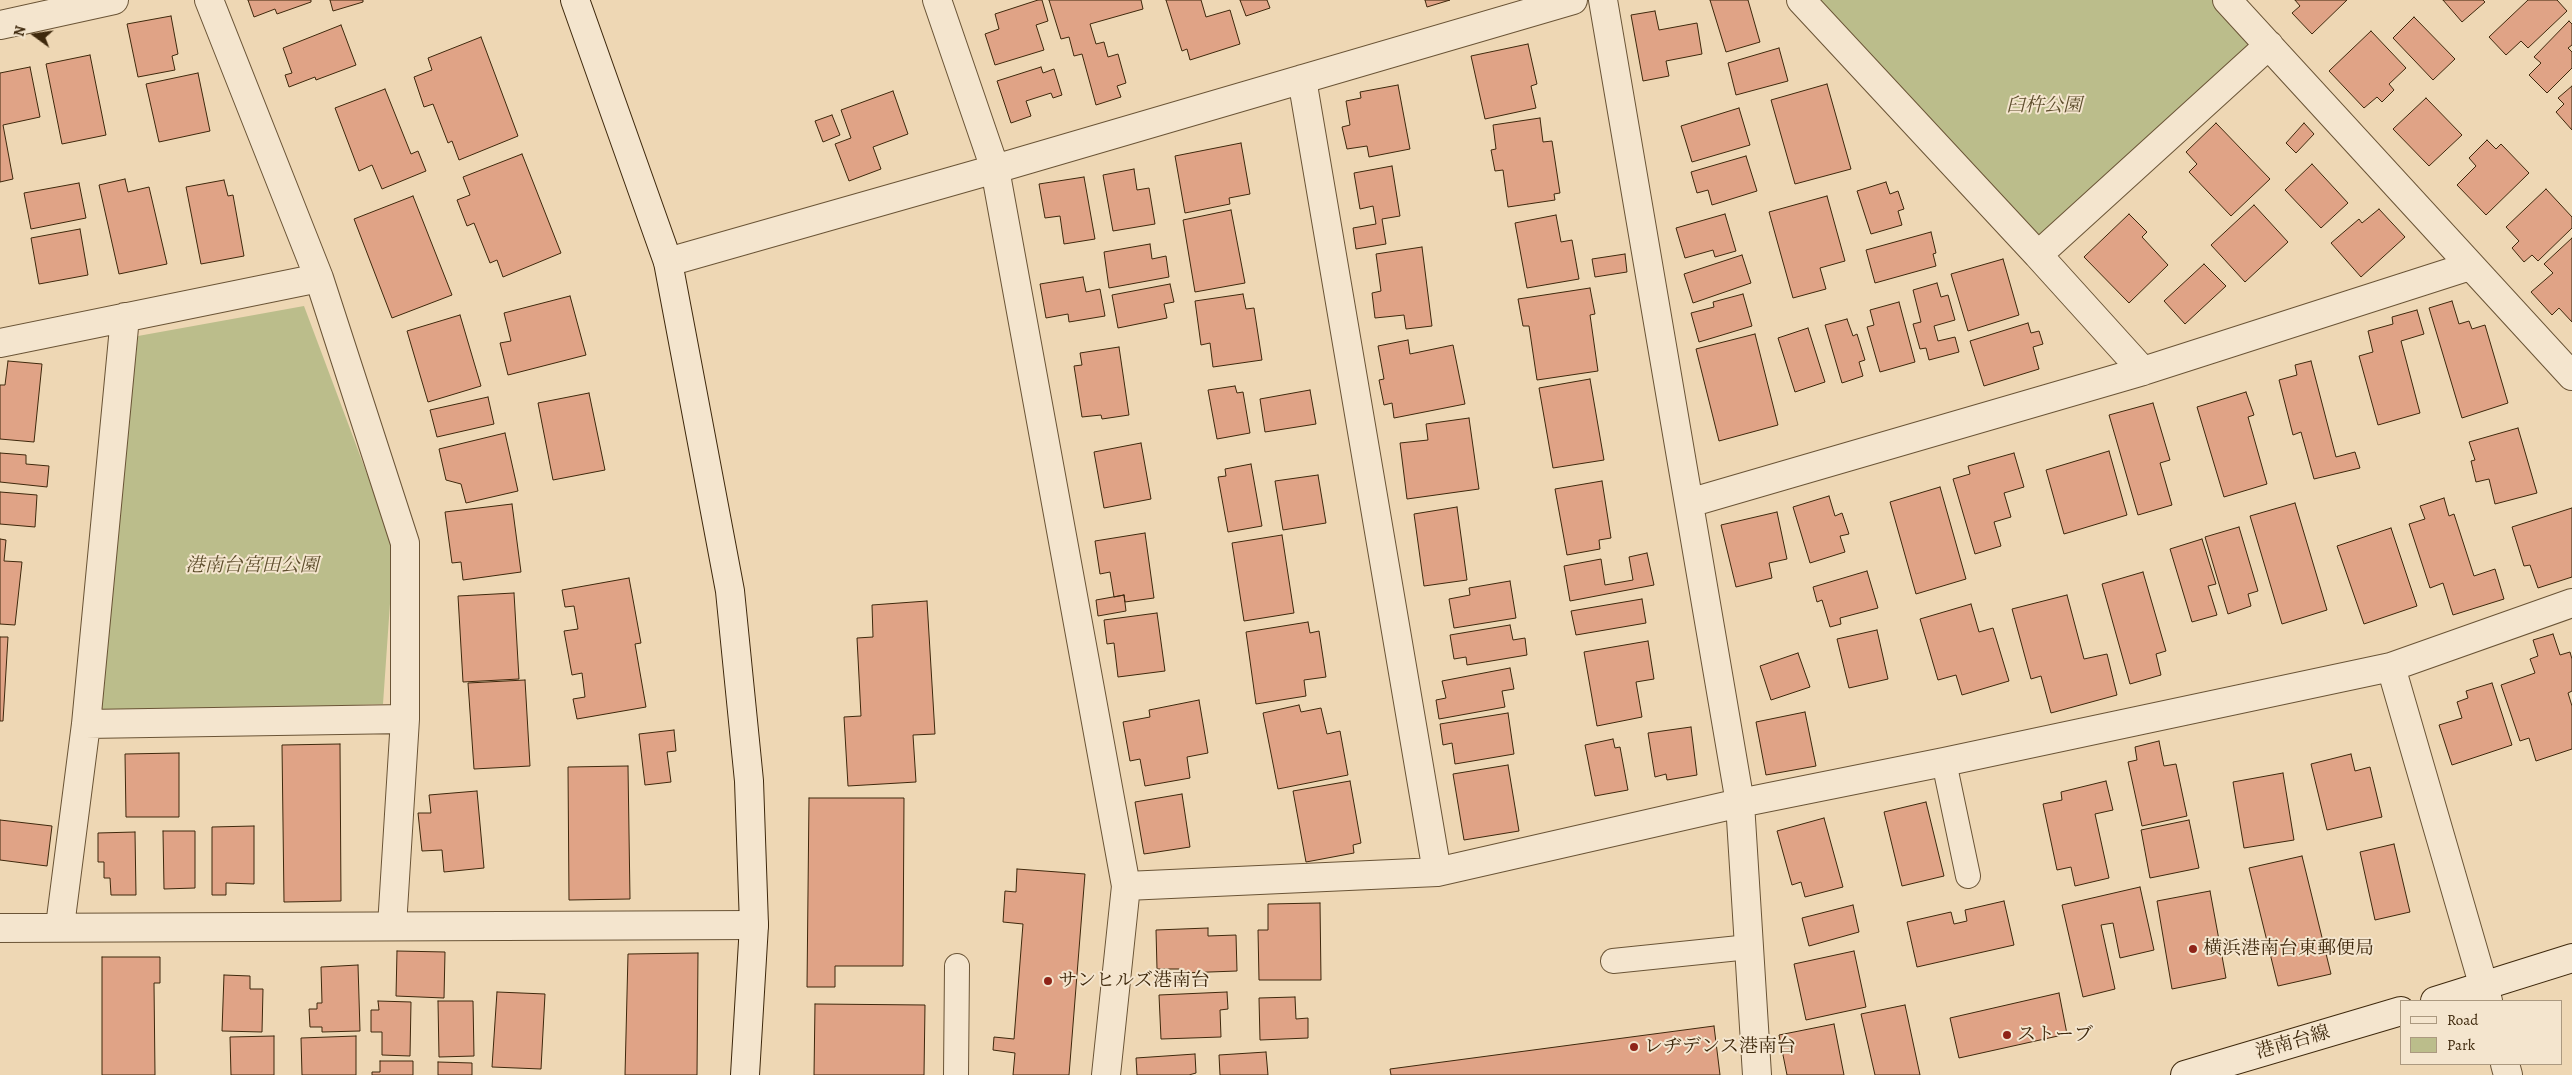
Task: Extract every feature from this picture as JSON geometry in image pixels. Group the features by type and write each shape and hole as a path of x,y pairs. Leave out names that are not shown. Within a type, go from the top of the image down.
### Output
{"street":[{"path":"0,25 114,0"},
{"path":"209,0 319,278 406,543 405,720 392,926"},
{"path":"575,0 668,262 730,591 749,780 754,925 745,1075"},
{"path":"937,0 995,169 1126,886 1106,1075"},
{"path":"668,262 995,169 1573,0"},
{"path":"1603,0 1740,803 1757,1075"},
{"path":"1801,0 2143,371"},
{"path":"2227,0 2572,376"},
{"path":"2038,255 2269,45"},
{"path":"1302,80 1437,872"},
{"path":"1689,503 2143,371 2470,266"},
{"path":"0,343 319,278"},
{"path":"60,926 86,724 125,317"},
{"path":"1126,886 1437,872 1740,803 1944,762 2391,666 2572,603"},
{"path":"2391,666 2486,994"},
{"path":"86,724 405,720"},
{"path":"0,928 60,926 754,925"},
{"path":"2442,1000 2486,994 2572,958"},
{"name":"港南台線","path":"2185,1075 2400,1011"}],"lane":[{"path":"1944,762 1968,876"},
{"path":"1613,961 1749,947"},
{"path":"956,1075 957,966"}],"green space":[{"name":"臼杵公園","path":"1801,0 2227,0 2269,45 2038,255"},
{"name":"港南台宮田公園","path":"304,306 394,546 383,704 95,714 138,336"}],"building":[{"path":"248,0 311,0 311,2 277,14 275,9 254,17"},
{"path":"330,0 363,0 363,2 333,11"},
{"path":"1042,0 1048,21 1036,25 1044,50 995,65 985,34 999,29 995,14"},
{"path":"1049,0 1141,0 1143,9 1090,24 1096,44 1104,42 1108,57 1118,54 1126,83 1117,86 1121,97 1096,105 1082,54 1074,56 1069,37 1061,39"},
{"path":"1166,0 1201,0 1206,17 1230,10 1240,44 1190,60 1187,49 1182,51"},
{"path":"1240,0 1267,0 1270,8 1246,16"},
{"path":"1425,0 1450,0 1427,7"},
{"path":"1710,0 1748,0 1760,42 1726,52"},
{"path":"2295,0 2347,0 2312,34 2292,13 2300,6"},
{"path":"2443,0 2483,0 2485,2 2462,22"},
{"path":"2528,0 2557,0 2567,11 2528,48 2521,41 2506,55 2489,37"},
{"path":"1655,11 1659,30 1697,23 1702,54 1666,61 1669,76 1643,81 1631,15"},
{"path":"171,16 178,54 172,56 175,70 138,77 127,24"},
{"path":"2414,17 2455,59 2433,80 2393,38"},
{"path":"2569,21 2572,24 2572,45 2568,48 2572,52 2572,68 2547,93 2529,75 2541,63 2534,57"},
{"path":"341,25 356,65 316,80 315,77 289,87 285,75 292,73 283,48"},
{"path":"2371,31 2406,68 2389,84 2394,90 2382,102 2377,97 2364,108 2329,71"},
{"path":"481,37 518,136 459,160 452,141 448,143 433,104 424,107 414,77 432,70 428,58"},
{"path":"1528,44 1537,84 1531,86 1536,108 1485,119 1471,56"},
{"path":"1779,48 1788,81 1736,95 1728,63"},
{"path":"90,55 106,135 62,144 46,64"},
{"path":"30,67 40,117 3,125 13,179 0,182 0,73"},
{"path":"1041,67 1043,73 1054,69 1062,95 1053,98 1051,93 1026,101 1031,116 1011,123 997,81"},
{"path":"198,73 210,131 159,142 146,84"},
{"path":"1827,84 1851,169 1795,184 1771,100"},
{"path":"1398,85 1410,149 1369,157 1367,146 1347,149 1342,127 1350,125 1346,101 1361,98 1360,92"},
{"path":"2572,86 2572,130 2556,112 2564,104 2558,98"},
{"path":"385,89 411,154 418,151 426,171 382,189 372,165 359,171 335,108"},
{"path":"893,91 908,134 873,147 881,169 849,181 835,144 851,138 841,110"},
{"path":"2426,98 2462,135 2429,166 2393,129"},
{"path":"1739,108 1750,145 1692,162 1681,126"},
{"path":"832,115 840,135 823,142 815,121"},
{"path":"1540,118 1543,142 1552,141 1560,193 1554,194 1555,200 1508,207 1503,170 1495,171 1491,150 1496,149 1493,125"},
{"path":"2216,123 2270,179 2231,216 2189,172 2197,164 2186,152"},
{"path":"2304,123 2314,134 2296,153 2286,143"},
{"path":"2487,140 2496,149 2501,144 2529,173 2486,215 2457,185 2476,166 2469,158"},
{"path":"1241,143 1250,194 1229,198 1230,204 1185,213 1175,156"},
{"path":"522,154 561,253 503,277 497,260 490,263 474,223 467,226 457,200 470,195 463,177"},
{"path":"1746,156 1757,191 1712,205 1708,190 1697,193 1691,172"},
{"path":"2312,164 2348,203 2321,228 2285,190"},
{"path":"1392,166 1400,216 1382,219 1386,244 1356,249 1353,228 1376,224 1373,206 1360,209 1354,173"},
{"path":"1134,169 1137,190 1149,188 1155,224 1113,231 1103,175"},
{"path":"1084,177 1095,239 1064,244 1060,216 1045,218 1039,184"},
{"path":"125,179 128,192 149,187 167,264 119,274 99,185"},
{"path":"224,180 228,196 233,195 244,256 201,264 186,187"},
{"path":"1886,182 1890,194 1898,191 1904,209 1898,211 1902,225 1871,234 1857,191"},
{"path":"79,183 86,218 31,229 24,193"},
{"path":"2546,189 2572,217 2572,228 2538,261 2532,255 2524,262 2512,248 2519,241 2506,227"},
{"path":"413,196 452,295 392,318 354,219"},
{"path":"1827,196 1845,261 1820,268 1826,289 1793,298 1769,212"},
{"path":"2254,205 2288,242 2245,282 2211,245"},
{"path":"2379,209 2405,237 2361,277 2331,243 2359,219 2362,223"},
{"path":"1231,210 1245,283 1195,292 1183,220"},
{"path":"1725,214 1736,251 1715,257 1713,250 1685,258 1676,228"},
{"path":"2129,214 2147,232 2142,237 2168,265 2129,303 2084,257"},
{"path":"1556,215 1561,242 1572,240 1579,279 1527,288 1515,223"},
{"path":"80,229 88,275 39,284 31,238"},
{"path":"1931,232 1936,253 1933,254 1936,266 1875,283 1866,250"},
{"path":"2572,238 2572,322 2559,308 2552,315 2531,292 2553,273 2544,264"},
{"path":"1150,244 1152,259 1166,256 1169,277 1109,288 1104,252"},
{"path":"1422,247 1432,326 1406,329 1404,315 1375,318 1372,293 1381,291 1376,254"},
{"path":"1625,254 1627,272 1595,277 1592,259"},
{"path":"1742,255 1751,283 1693,303 1684,274"},
{"path":"2003,259 2019,315 1968,331 1951,274"},
{"path":"2204,264 2226,286 2185,324 2164,301"},
{"path":"1083,277 1086,292 1100,289 1105,316 1069,322 1068,314 1046,318 1040,284"},
{"path":"1937,283 1941,297 1948,295 1955,320 1934,326 1938,341 1955,337 1959,352 1929,360 1926,348 1920,349 1913,324 1921,322 1913,290"},
{"path":"1170,284 1174,302 1164,304 1167,318 1118,328 1112,295"},
{"path":"1590,288 1595,314 1590,315 1598,371 1537,380 1529,326 1523,326 1518,299"},
{"path":"1243,294 1246,309 1254,308 1262,360 1213,367 1210,343 1201,345 1195,301"},
{"path":"1743,294 1752,326 1699,342 1691,313 1714,307 1713,302"},
{"path":"570,296 586,355 508,375 500,343 511,341 504,313"},
{"path":"2452,301 2459,324 2469,321 2472,329 2485,325 2508,403 2462,418 2429,308"},
{"path":"1899,302 1915,362 1880,372 1867,327 1874,325 1870,310"},
{"path":"2417,310 2424,334 2401,341 2420,413 2378,425 2359,356 2373,352 2368,331 2393,324 2392,317"},
{"path":"460,315 481,386 428,402 407,331"},
{"path":"1847,319 1853,336 1857,334 1865,360 1859,362 1863,376 1842,383 1825,325"},
{"path":"2028,323 2031,333 2039,331 2043,344 2033,347 2039,369 1984,386 1970,341"},
{"path":"1808,328 1825,382 1795,392 1778,338"},
{"path":"1755,334 1778,425 1719,441 1696,349"},
{"path":"1408,340 1410,354 1453,345 1465,404 1394,418 1392,403 1384,405 1379,380 1384,379 1378,346"},
{"path":"1119,347 1129,415 1102,419 1101,415 1082,417 1074,366 1082,365 1080,353"},
{"path":"8,361 42,364 34,442 0,439 0,385 5,385"},
{"path":"2311,361 2336,457 2355,452 2360,468 2314,479 2301,432 2293,435 2279,380 2297,375 2295,365"},
{"path":"1590,379 1604,460 1553,468 1539,388"},
{"path":"1235,386 1237,393 1243,392 1250,433 1217,439 1208,390"},
{"path":"1310,390 1316,424 1265,432 1260,399"},
{"path":"2246,392 2254,415 2248,417 2267,484 2224,497 2197,407"},
{"path":"589,393 605,470 553,480 538,403"},
{"path":"488,397 494,424 437,437 430,410"},
{"path":"2153,403 2170,460 2160,463 2172,505 2138,515 2109,415"},
{"path":"1469,418 1479,489 1407,499 1400,443 1428,440 1426,424"},
{"path":"2518,428 2537,493 2495,504 2489,479 2476,482 2471,461 2475,460 2469,442"},
{"path":"505,433 518,491 466,503 461,484 446,480 439,449"},
{"path":"1141,443 1151,499 1104,508 1094,452"},
{"path":"2109,451 2127,515 2064,534 2046,470"},
{"path":"0,453 26,455 26,464 49,466 47,487 0,482"},
{"path":"2014,453 2024,487 2004,493 2011,517 1994,522 2001,546 1975,554 1953,479 1970,474 1968,466"},
{"path":"1251,464 1262,526 1228,532 1218,477 1226,476 1225,469"},
{"path":"1318,475 1326,523 1283,530 1275,481"},
{"path":"1602,481 1611,538 1599,540 1600,549 1567,555 1555,489"},
{"path":"1940,487 1966,579 1916,594 1890,502"},
{"path":"0,492 37,495 35,527 0,524"},
{"path":"1829,496 1835,516 1842,513 1849,534 1840,536 1845,552 1810,563 1793,507"},
{"path":"2444,498 2449,516 2454,514 2474,576 2495,569 2504,599 2453,615 2443,583 2430,588 2409,524 2425,519 2420,506"},
{"path":"2295,503 2327,610 2282,624 2250,516"},
{"path":"512,504 521,572 463,580 461,562 452,563 445,512"},
{"path":"1457,507 1467,580 1424,586 1414,514"},
{"path":"2572,508 2572,577 2538,588 2530,565 2524,566 2512,527"},
{"path":"1777,512 1787,559 1769,563 1772,578 1736,587 1721,525"},
{"path":"2239,527 2258,591 2248,594 2251,606 2228,614 2205,537"},
{"path":"2391,528 2417,606 2364,624 2337,546"},
{"path":"1145,533 1154,598 1125,602 1124,595 1114,597 1110,572 1100,574 1095,541"},
{"path":"1282,535 1294,613 1244,621 1232,543"},
{"path":"0,539 6,540 4,561 22,562 15,625 0,624"},
{"path":"2202,539 2216,584 2208,586 2217,615 2192,622 2170,549"},
{"path":"1647,553 1654,585 1570,601 1564,566 1601,559 1605,585 1633,580 1629,557"},
{"path":"1867,571 1878,608 1840,618 1841,624 1830,627 1822,600 1817,602 1813,587"},
{"path":"2143,572 2166,651 2156,654 2161,675 2130,684 2102,584"},
{"path":"629,578 641,643 635,644 646,707 577,719 573,699 585,697 582,673 572,675 564,631 578,629 574,606 565,607 562,590"},
{"path":"1510,581 1516,618 1454,628 1449,599 1470,595 1469,588"},
{"path":"514,593 519,679 463,682 458,596"},
{"path":"1124,595 1126,611 1098,616 1096,600"},
{"path":"2067,595 2084,659 2107,654 2117,695 2051,713 2041,676 2031,679 2012,609"},
{"path":"1642,599 1646,623 1576,635 1571,611"},
{"path":"927,601 935,734 913,735 916,782 848,786 844,717 861,716 857,638 873,637 872,605"},
{"path":"1971,604 1979,632 1993,628 2009,681 1962,695 1956,675 1938,680 1920,619"},
{"path":"1157,613 1165,671 1118,677 1114,643 1107,644 1104,620"},
{"path":"1308,622 1310,633 1319,631 1326,677 1304,680 1306,696 1256,704 1246,632"},
{"path":"1510,625 1513,640 1525,638 1527,655 1467,665 1466,657 1454,659 1450,635"},
{"path":"1877,630 1888,679 1849,688 1837,639"},
{"path":"2553,634 2560,655 2570,652 2572,659 2572,691 2568,693 2572,706 2572,749 2536,761 2529,738 2520,741 2501,685 2535,673 2530,659 2538,656 2533,640"},
{"path":"0,637 8,637 3,721 0,721"},
{"path":"1648,641 1654,679 1636,682 1642,717 1597,726 1584,652"},
{"path":"1798,653 1810,687 1771,700 1760,666"},
{"path":"1510,668 1514,689 1502,691 1505,707 1439,719 1436,700 1446,698 1442,681"},
{"path":"525,680 530,766 474,769 468,683"},
{"path":"2492,683 2512,745 2452,765 2439,725 2462,718 2457,702 2468,698 2466,691"},
{"path":"1199,700 1208,753 1187,757 1190,778 1145,786 1140,759 1130,761 1123,722 1150,717 1149,710"},
{"path":"1299,705 1301,712 1321,708 1327,734 1340,731 1348,775 1278,789 1263,713"},
{"path":"1805,712 1816,766 1766,775 1756,722"},
{"path":"1508,713 1514,754 1455,764 1452,743 1443,745 1440,724"},
{"path":"1691,727 1697,775 1667,780 1666,774 1655,777 1648,733"},
{"path":"674,730 676,751 667,752 671,782 645,785 639,734"},
{"path":"1613,739 1615,748 1620,747 1628,790 1595,796 1585,745"},
{"path":"2159,741 2164,766 2176,764 2187,816 2142,826 2128,762 2137,760 2135,747"},
{"path":"340,744 341,901 284,902 282,745"},
{"path":"179,753 179,817 126,817 125,754"},
{"path":"2351,754 2355,771 2370,767 2382,817 2327,830 2311,764"},
{"path":"1508,765 1519,831 1464,840 1453,774"},
{"path":"628,766 630,899 569,900 568,767"},
{"path":"2283,773 2294,840 2244,848 2233,782"},
{"path":"1350,781 1361,843 1353,845 1354,853 1306,862 1293,791"},
{"path":"2106,781 2113,810 2095,814 2109,878 2075,886 2071,867 2057,870 2043,804 2062,800 2061,792"},
{"path":"477,791 484,868 444,872 442,850 422,851 418,813 431,813 429,795"},
{"path":"1182,794 1190,847 1144,854 1135,802"},
{"path":"809,798 904,798 903,966 835,966 835,987 807,987"},
{"path":"1926,802 1944,876 1902,886 1884,812"},
{"path":"1824,818 1843,887 1805,897 1801,882 1792,885 1777,831"},
{"path":"0,820 52,826 47,866 0,860"},
{"path":"2189,820 2199,868 2150,878 2141,830"},
{"path":"254,826 254,884 226,883 226,895 212,895 212,827"},
{"path":"163,831 195,831 195,888 164,889"},
{"path":"135,832 136,895 111,895 110,878 104,878 104,862 98,862 98,833"},
{"path":"2394,844 2410,912 2375,920 2360,852"},
{"path":"2302,856 2331,974 2278,986 2249,868"},
{"name":"サンヒルズ港南台","path":"1017,869 1085,874 1069,1075 1013,1075 1015,1053 993,1050 994,1037 1014,1039 1023,924 1003,922 1005,891 1016,892"},
{"path":"2140,887 2154,950 2120,958 2113,923 2101,925 2115,989 2083,997 2062,905"},
{"path":"2210,891 2226,978 2172,989 2157,901"},
{"path":"2004,901 2014,945 1917,967 1907,922 1951,912 1954,924 1967,921 1965,910"},
{"path":"1320,903 1321,980 1259,980 1258,930 1268,930 1268,904"},
{"path":"1853,905 1859,932 1809,946 1802,918"},
{"path":"1208,928 1208,936 1236,935 1237,971 1182,973 1182,969 1157,969 1156,930"},
{"path":"397,951 445,952 444,998 396,996"},
{"path":"1854,951 1866,1007 1806,1020 1794,964"},
{"path":"698,953 697,1075 625,1075 628,954"},
{"path":"102,957 160,957 160,983 154,983 155,1075 102,1075"},
{"path":"358,965 360,1031 322,1032 322,1027 310,1027 309,1009 317,1009 317,1003 322,1003 321,967"},
{"path":"224,975 250,976 250,989 263,989 262,1032 222,1031"},
{"path":"497,992 545,994 541,1069 492,1067"},
{"path":"1227,992 1228,1009 1220,1010 1221,1037 1161,1039 1159,995"},
{"path":"2059,993 2067,1034 1959,1058 1950,1018"},
{"path":"1295,997 1296,1019 1308,1018 1308,1038 1260,1040 1259,998"},
{"path":"378,1001 411,1002 410,1056 382,1055 382,1032 371,1032 371,1010 379,1010"},
{"path":"438,1001 473,1001 474,1056 439,1057"},
{"path":"815,1004 925,1005 924,1075 814,1075"},
{"path":"1905,1005 1920,1075 1875,1075 1861,1014"},
{"path":"1834,1024 1844,1075 1787,1075 1779,1035"},
{"name":"レヂデンス港南台","path":"1714,1026 1720,1075 1391,1075 1390,1069"},
{"path":"274,1036 274,1075 231,1075 230,1037"},
{"path":"356,1036 356,1075 302,1075 301,1038"},
{"path":"1266,1052 1268,1075 1220,1075 1219,1055"},
{"path":"1195,1054 1196,1073 1189,1075 1137,1075 1136,1058"},
{"path":"380,1061 413,1061 413,1075 372,1075 372,1072 380,1072"},
{"path":"438,1062 472,1063 472,1075 438,1075"}],"place":[{"name":"横浜港南台東郵便局","path":"2193,949"},
{"name":"サンヒルズ港南台","path":"1048,981"},
{"name":"ストーブ","path":"2007,1035"},
{"name":"レヂデンス港南台","path":"1634,1047"}]}
